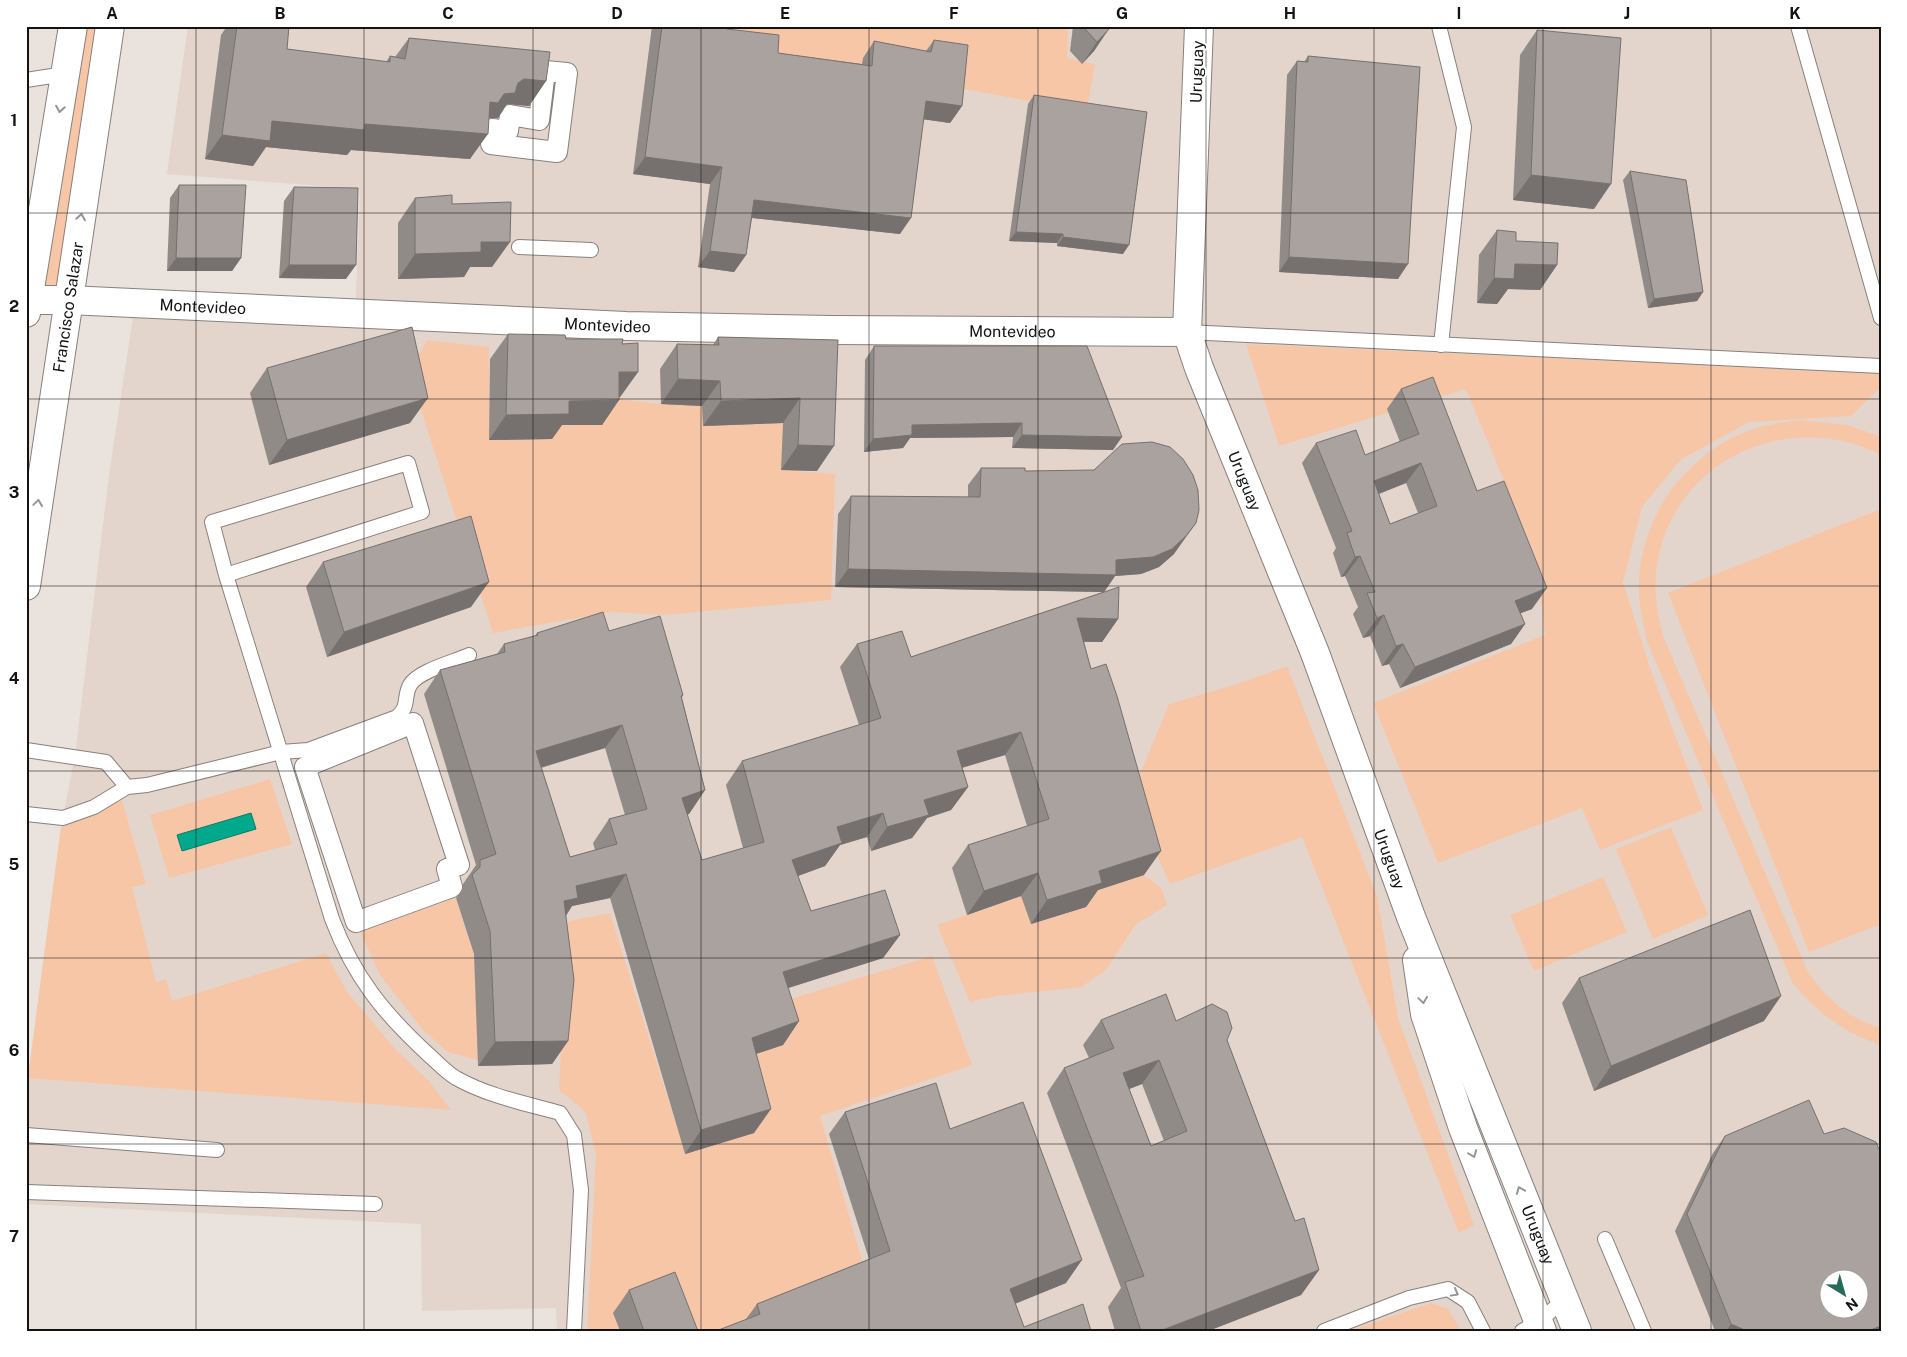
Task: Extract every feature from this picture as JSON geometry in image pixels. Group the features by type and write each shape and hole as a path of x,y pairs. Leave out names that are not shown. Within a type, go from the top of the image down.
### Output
{"main road":[{"path":"27,307 74,26"},
{"name":"Francisco Salazar","path":"26,586 110,26"},
{"name":"Uruguay","path":"1199,26 1187,332 1199,368 1335,706 1411,917 1577,1331"},
{"name":"Montevideo","path":"27,307 68,300 626,326 831,330 1187,332"},
{"name":"Uruguay","path":"1411,917 1425,1014 1534,1328"}],"street":[{"path":"545,71 567,73 557,152 491,144 492,129 508,131 510,115 539,120 545,71"},
{"path":"413,723 459,865 447,869 452,887 356,922 305,767 413,723"}],"lane":[{"path":"1439,26 1464,127 1440,345"},
{"path":"1798,26 1881,318"},
{"path":"26,80 66,74"},
{"path":"519,247 591,250"},
{"path":"1187,332 1881,366"},
{"path":"226,575 422,512 408,463 212,522 226,575 280,752 344,952 366,988 415,1042 454,1077 492,1094 560,1113 574,1135 581,1190 574,1331"},
{"path":"26,814 63,818 94,806 127,787 280,752 308,750 396,717 404,710 409,686 418,676 469,655"},
{"path":"26,750 106,762 127,787"},
{"path":"26,1135 217,1150"},
{"path":"26,1192 375,1204"},
{"path":"1605,1239 1644,1331"},
{"path":"1324,1331 1409,1298 1448,1289 1468,1302 1483,1331"},
{"path":"1534,1328 1564,1300"}],"shaded area":[{"path":"87,26 97,26 57,286 44,286"},
{"path":"188,26 1881,26 1881,1331 557,1331 556,1308 422,1311 421,1224 26,1204 26,1091 61,827 75,756 109,475 133,317 355,322 360,189 167,174"},
{"path":"717,26 1068,26 1067,58 1095,64 1088,104 1024,100 954,87 860,82 766,70"},
{"path":"427,340 489,347 489,440 552,439 551,406 602,396 661,404 703,406 783,423 781,470 835,474 831,600 662,615 612,612 493,633 411,379 415,361"},
{"path":"1246,344 1881,373 1881,387 1851,416 1749,422 1680,460 1642,507 1623,582 1650,668 1703,810 1600,850 1582,808 1438,863 1373,703 1545,635 1536,558 1466,389 1279,446"},
{"path":"1800,420 1847,425 1879,436 1881,455 1845,441 1807,437 1771,442 1737,454 1707,474 1682,501 1665,534 1656,573 1657,605 1663,636 1807,970 1821,989 1838,1006 1858,1019 1881,1028 1881,1045 1843,1028 1811,1003 1792,982 1647,641 1640,605 1640,569 1645,546 1652,524 1676,484 1692,466 1710,451 1730,439 1764,426"},
{"path":"1881,509 1881,924 1809,952 1668,593"},
{"path":"1287,666 1377,896 1398,1018 1474,1225 1459,1233 1302,837 1170,884 1131,796 1169,704 1240,683"},
{"path":"270,779 292,844 169,878 150,815"},
{"path":"122,800 146,884 132,887 156,982 166,979 172,1001 326,953 347,992 396,1050 428,1080 451,1110 28,1078 61,827"},
{"path":"251,813 256,829 182,851 177,835"},
{"path":"1671,827 1708,915 1653,939 1616,849"},
{"path":"1076,874 1108,886 1144,875 1161,888 1167,905 1136,924 1106,970 1081,987 997,996 970,1002 937,925 1021,896"},
{"path":"1603,877 1627,932 1534,971 1510,915"},
{"path":"452,887 474,954 478,1060 448,1052 424,1031 380,975 356,922"},
{"path":"610,913 685,1154 735,1061 783,1045 770,1005 932,956 972,1065 820,1116 867,1277 730,1331 673,1331 613,1313 620,1331 587,1331 596,1155 585,1111 560,1091 559,1088 562,1028 548,925"},
{"path":"1431,1303 1448,1309 1461,1331 1358,1331 1357,1328"}],"building":[{"path":"237,26 289,26 287,49 390,62 390,56 405,59 409,38 550,52 546,81 524,79 518,83 515,93 504,94 498,103 490,102 488,134 365,124 364,130 272,121 270,141 222,135"},
{"path":"662,26 727,26 727,29 779,35 778,53 872,66 874,41 931,52 934,40 968,45 962,106 926,101 911,218 754,200 746,255 710,251 722,167 645,157"},
{"path":"1086,26 1109,26 1109,29 1097,42 1085,29"},
{"path":"1537,30 1621,38 1611,184 1531,175"},
{"path":"1308,56 1420,67 1408,264 1289,257 1297,61 1308,62"},
{"path":"1034,95 1147,112 1129,245 1063,237 1063,234 1016,232"},
{"path":"1630,171 1686,180 1703,292 1654,299"},
{"path":"179,185 246,185 241,258 176,258"},
{"path":"294,187 358,188 356,265 289,265"},
{"path":"452,195 452,204 511,202 510,242 481,242 481,252 415,254 415,198"},
{"path":"1497,230 1516,232 1516,241 1558,243 1557,265 1515,264 1514,279 1494,278"},
{"path":"412,327 428,398 287,440 267,368"},
{"path":"508,334 565,335 566,339 623,339 622,344 638,343 638,372 619,372 619,400 569,401 569,414 506,415"},
{"path":"718,337 838,340 834,446 798,445 800,398 721,401 720,381 678,379 677,344 719,345"},
{"path":"874,346 1087,346 1122,437 1022,435 1022,423 912,425 912,435 873,439"},
{"path":"1433,377 1477,491 1504,481 1547,588 1515,601 1525,624 1415,667 1403,644 1396,646 1384,615 1377,618 1367,593 1375,592 1360,556 1355,557 1347,533 1352,531 1316,443 1356,430 1365,455 1419,434 1401,389","holes":["1421,463 1437,506 1390,524 1374,481"]},
{"path":"1152,442 1170,447 1183,459 1193,475 1198,490 1199,510 1196,523 1172,549 1153,557 1116,560 1116,575 848,569 851,496 980,497 981,468 1025,468 1025,471 1094,470 1122,444"},
{"path":"471,516 489,582 344,632 323,562"},
{"path":"1119,587 1118,619 1077,618 1091,669 1106,664 1117,696 1161,851 1099,871 1102,883 1047,900 1038,873 984,891 968,845 1049,819 1021,732 957,751 968,787 924,800 929,815 887,827 883,813 837,827 842,843 792,860 811,911 885,890 900,935 783,972 799,1021 752,1038 771,1109 701,1130 626,874 576,886 578,898 564,901 574,980 568,1041 495,1042 490,931 472,875 480,867 480,860 496,854 440,670 505,652 504,644 538,635 537,633 603,612 609,631 660,616 683,695 681,696 705,790 682,798 702,860 764,842 742,761 881,718 857,644 902,631 911,657","holes":["622,725 647,809 609,819 617,844 570,857 536,751"]},
{"path":"1750,910 1781,996 1611,1066 1579,978"},
{"path":"1166,994 1176,1021 1212,1004 1227,1012 1232,1028 1227,1040 1295,1221 1304,1218 1319,1270 1160,1331 1141,1331 1125,1282 1144,1276 1064,1068 1114,1048 1101,1020","holes":["1159,1060 1187,1131 1151,1146 1123,1073"]},
{"path":"936,1083 950,1129 1023,1102 1082,1260 1010,1289 1024,1327 1083,1304 1091,1331 716,1331 760,1314 757,1304 890,1251 845,1112"},
{"path":"1809,1100 1824,1134 1844,1128 1876,1142 1881,1154 1881,1326 1868,1331 1747,1331 1731,1324 1687,1214 1725,1136"},
{"path":"675,1272 698,1331 644,1331 629,1290"}]}
